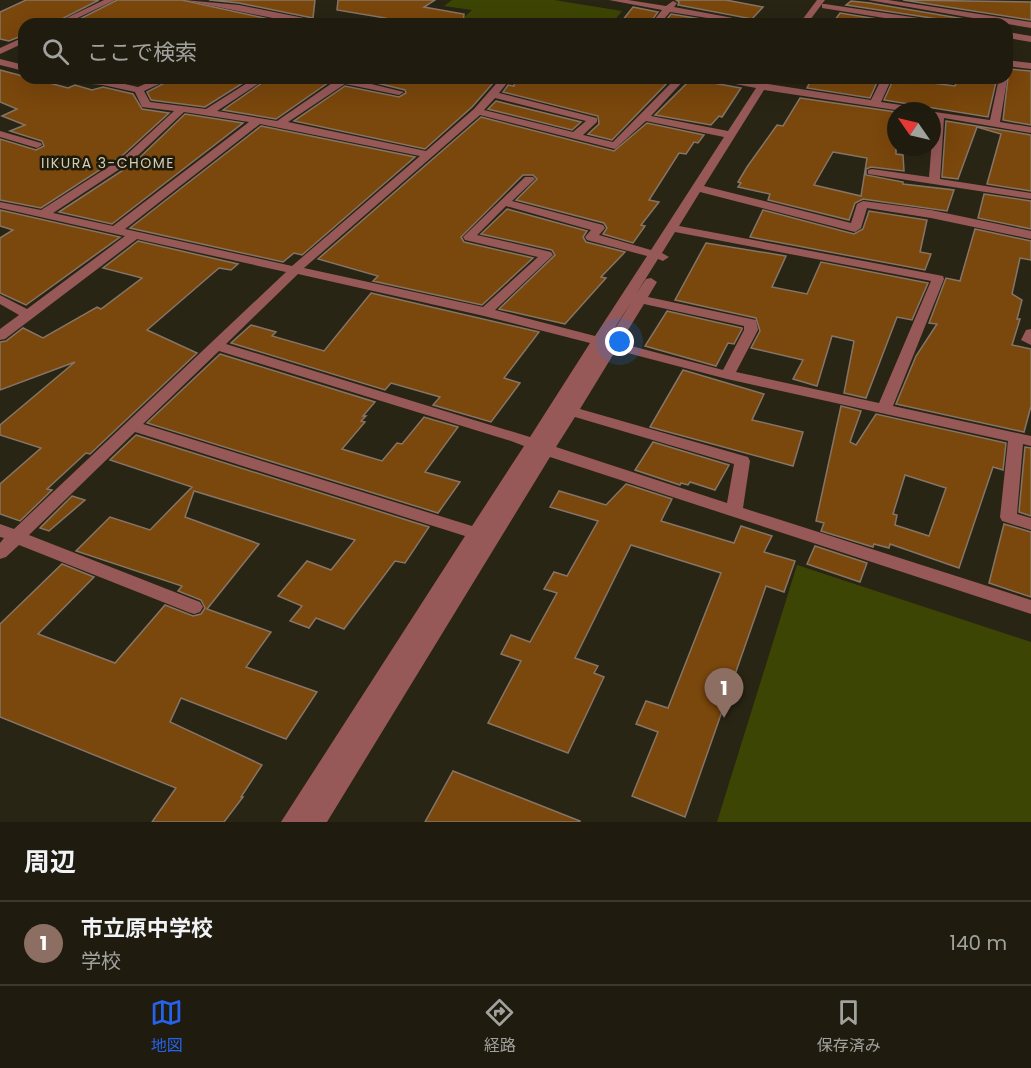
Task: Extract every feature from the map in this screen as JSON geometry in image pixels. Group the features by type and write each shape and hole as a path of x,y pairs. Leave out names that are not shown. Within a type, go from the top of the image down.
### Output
{"street":[{"path":"71,18 111,0"},
{"path":"188,0 239,7 286,18"},
{"path":"613,0 721,18"},
{"path":"660,18 676,0"},
{"path":"872,0 982,18"},
{"path":"809,18 825,2"},
{"path":"816,18 825,2"},
{"path":"825,2 907,18"},
{"path":"1013,23 1031,26"},
{"path":"1013,36 1031,39"},
{"path":"0,51 18,43"},
{"path":"0,62 18,66"},
{"path":"1013,64 1031,66"},
{"path":"112,84 139,90 153,84"},
{"path":"208,112 252,84"},
{"path":"279,124 332,84"},
{"path":"362,84 399,92"},
{"path":"0,553 296,269 478,111 501,84"},
{"path":"478,111 615,146 675,84"},
{"path":"703,189 732,135 768,84"},
{"path":"315,822 484,536 768,84"},
{"path":"774,84 887,106"},
{"path":"875,104 884,84"},
{"path":"994,124 1001,84"},
{"path":"139,90 146,105 208,112 362,138 407,152 429,155"},
{"path":"492,94 593,120 575,136"},
{"path":"43,214 128,159 182,109"},
{"path":"941,114 1031,130"},
{"path":"644,118 732,135"},
{"path":"116,230 258,120"},
{"path":"0,134 37,145"},
{"path":"934,156 934,183"},
{"path":"872,172 934,183 1031,195"},
{"path":"486,312 547,255 470,237 529,179"},
{"path":"703,189 855,228 863,204 931,214 1031,235"},
{"path":"504,202 599,228 591,237 661,256"},
{"path":"0,205 486,312 727,375 885,407 964,428 1024,439 1008,517 1031,524"},
{"path":"677,229 938,279 885,407"},
{"path":"0,336 136,234"},
{"path":"634,298 751,323 751,330 727,375"},
{"path":"0,299 28,315"},
{"path":"1031,333 1028,340 1031,341"},
{"path":"217,346 540,446 734,512 1031,607"},
{"path":"564,409 742,461 734,512"},
{"path":"133,426 484,536"},
{"path":"0,530 195,607"},
{"path":"292,822 484,536"}],"green space":[{"path":"452,0 554,0 622,11 616,18 463,18 472,10 444,6"},
{"path":"797,565 1031,642 1031,822 717,822"}],"building":[{"path":"26,0 99,0 64,18 18,18 18,37 9,41 0,39 0,12"},
{"path":"117,0 182,0 264,18 82,18"},
{"path":"209,0 315,0 313,18 239,3"},
{"path":"338,0 435,0 424,7 464,14 464,18 385,18 337,10"},
{"path":"676,0 726,0 763,7 753,18 747,18 678,5 679,2"},
{"path":"903,0 1031,2 1031,20"},
{"path":"851,1 870,3 959,18 931,18 846,5"},
{"path":"633,7 658,12 654,18 624,18"},
{"path":"840,13 871,18 836,18"},
{"path":"671,14 695,18 668,18"},
{"path":"1013,69 1031,71 1031,125 1003,120 1007,84 1013,84"},
{"path":"0,70 18,75 18,84 53,84 68,88 75,85 92,90 103,87 133,94 142,109 169,113 123,155 41,208 0,200 0,139 36,150 44,146 42,141 10,131 25,125 2,116 17,109 0,102"},
{"path":"162,84 241,84 205,107 151,100 147,92"},
{"path":"260,84 326,84 276,119 223,110"},
{"path":"380,84 492,84 472,107 425,149 294,121 345,86 399,97 406,93 405,90"},
{"path":"514,84 666,84 612,140 588,134 599,124 598,116 503,92 508,85 514,86"},
{"path":"686,84 719,84 741,88 722,117 719,116 711,125 655,115"},
{"path":"809,84 876,84 870,98 807,88"},
{"path":"891,84 955,86 956,84 996,84 988,117 941,109 941,102 884,100"},
{"path":"800,98 887,111 887,156 903,156 904,171 871,167 866,169 866,175 903,182 903,184 954,190 947,211 863,199 855,203 849,220 768,200 770,194 738,187 741,183 738,182 747,167 777,125 783,126","holes":["833,152 867,158 861,196 814,185"]},
{"path":"496,101 581,122 572,130 488,109"},
{"path":"185,114 243,123 112,224 59,212 134,163"},
{"path":"481,117 614,151 647,123 704,135 698,143 694,142 686,154 679,153 649,200 659,202 641,225 645,226 633,243 603,234 607,228 604,223 516,200 537,179 533,175 523,175 461,237 464,242 533,258 482,305 373,281 378,276 318,259"},
{"path":"946,121 1031,135 1031,191 987,184 1001,134 977,127 958,179 942,177"},
{"path":"261,126 415,157 302,255 294,253 283,262 130,228"},
{"path":"984,194 1031,201 1031,229 978,218"},
{"path":"507,209 587,231 583,237 586,242 625,252 601,277 606,278 565,324 499,309 555,255 552,250 481,234"},
{"path":"0,210 120,237 26,305 0,293 0,238 13,230 0,226"},
{"path":"763,210 854,234 863,229 869,211 927,220 920,252 931,254 925,270 750,237"},
{"path":"975,229 1031,241 1031,260 1020,258 1012,294 1022,300 1017,319 1020,319 1012,345 1031,349 1031,406 1024,432 896,404 916,356 937,324 929,323 946,278 960,281"},
{"path":"138,241 238,264 231,270 219,268 147,330 197,353 90,454 86,453 47,489 52,490 20,521 0,514 0,484 41,448 0,435 0,425 75,362 0,390 0,342 6,341 23,328 43,338 97,307 101,309 142,278 103,268"},
{"path":"706,243 786,256 772,287 807,294 821,262 928,283 912,320 897,317 866,398 844,393 854,341 832,336 817,386 793,379 803,360 751,348 760,331 756,318 675,300"},
{"path":"371,293 539,332 504,378 520,383 491,422 433,405 440,397 391,383 385,390 231,343 251,325 276,332 272,336 324,351"},
{"path":"667,311 742,329 734,344 728,343 716,366 645,346"},
{"path":"220,354 375,402 363,416 366,416 361,421 365,422 342,449 382,461 397,443 402,444 424,417 458,427 425,472 460,482 438,513 147,423"},
{"path":"683,370 764,394 752,420 803,432 793,466 650,427"},
{"path":"841,406 861,411 850,442 856,445 876,414 1006,443 1003,470 993,467 959,568 890,544 889,548 874,544 873,547 821,531 824,523 816,521","holes":["905,475 946,488 929,536 895,525 897,515 893,514"]},
{"path":"136,435 429,527 405,563 395,561 344,629 316,618 309,628 290,621 302,606 278,596 307,561 331,570 355,540 194,491 185,517 259,544 207,609 271,632 246,667 317,692 286,739 181,698 170,722 262,765 241,797 243,797 224,822 152,822 176,788 0,717 0,624 62,564 94,577 38,634 115,663 165,605 193,616 201,614 205,608 201,600 178,591 182,586 76,551 110,517 150,530 192,487 110,460"},
{"path":"653,442 729,465 715,490 690,482 688,485 681,483 680,485 635,470"},
{"path":"1025,447 1031,448 1031,516 1019,512"},
{"path":"626,484 672,499 661,521 734,543 741,526 772,536 764,552 795,561 784,592 766,586 685,817 632,796 658,732 636,724 646,701 668,708 721,573 631,545 575,658 598,666 594,673 604,677 568,753 488,723 521,661 501,654 511,635 530,642 557,593 544,589 554,572 567,576 598,521 550,507 559,491 606,505"},
{"path":"72,496 85,500 49,531 40,528"},
{"path":"1004,524 1031,532 1031,597 989,583"},
{"path":"815,546 867,563 860,582 807,564"},
{"path":"453,771 580,821 580,822 425,822"}],"place":[{"name":"市立原中学校","path":"724,718"}],"district":[{"name":"IIKURA 3-CHOME","path":"108,163"}]}
